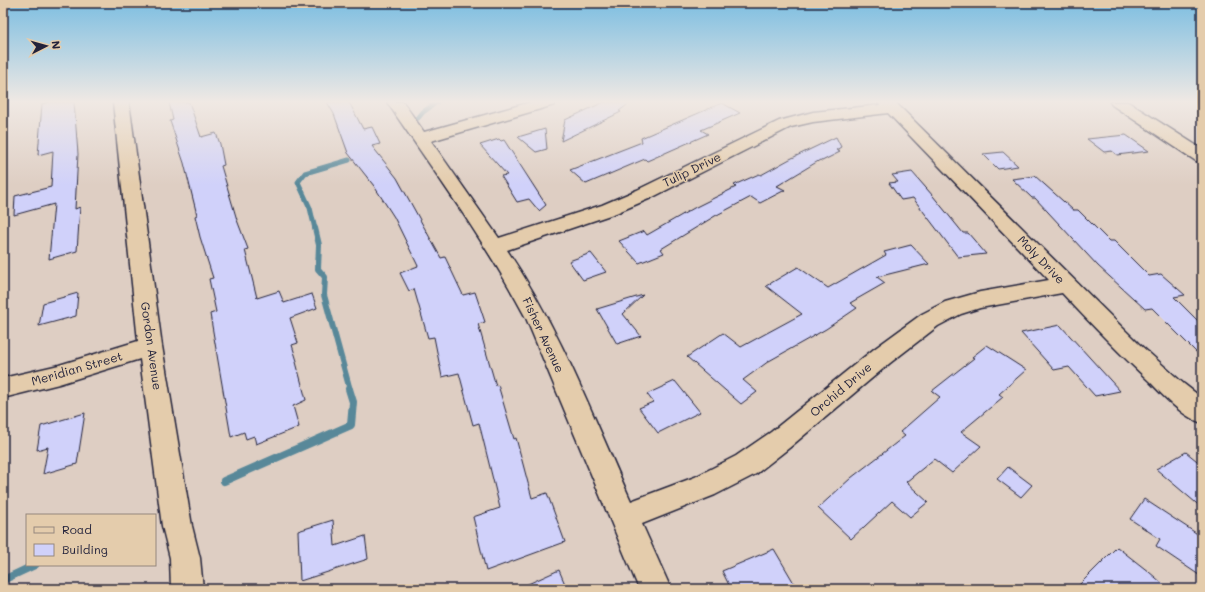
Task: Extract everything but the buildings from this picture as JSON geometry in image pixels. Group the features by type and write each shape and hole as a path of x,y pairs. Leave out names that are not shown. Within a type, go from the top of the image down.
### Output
{"street":[{"name":"Gordon Avenue","path":"124,130 150,346 177,526 185,558 187,589"},
{"name":"Fisher Avenue","path":"413,130 495,247 517,281 537,318 655,589"},
{"path":"420,139 452,130"},
{"name":"Tulip Drive","path":"495,247 609,208 644,194 775,130"},
{"name":"Moly Drive","path":"913,130 1130,349 1175,391 1202,412"},
{"path":"1160,130 1202,157"},
{"name":"Orchid Drive","path":"624,517 705,486 746,465 780,440 882,356 936,317 953,308 980,300 1066,285"},
{"name":"Meridian Street","path":"3,388 34,382 83,368 150,346"}],"waterway":[{"path":"315,229 310,208 298,182 305,173 349,160"},
{"path":"315,228 319,245 318,269 325,277 324,295 350,390"},
{"path":"224,481 351,425 353,402 349,389"},
{"path":"3,580 33,566"}]}
